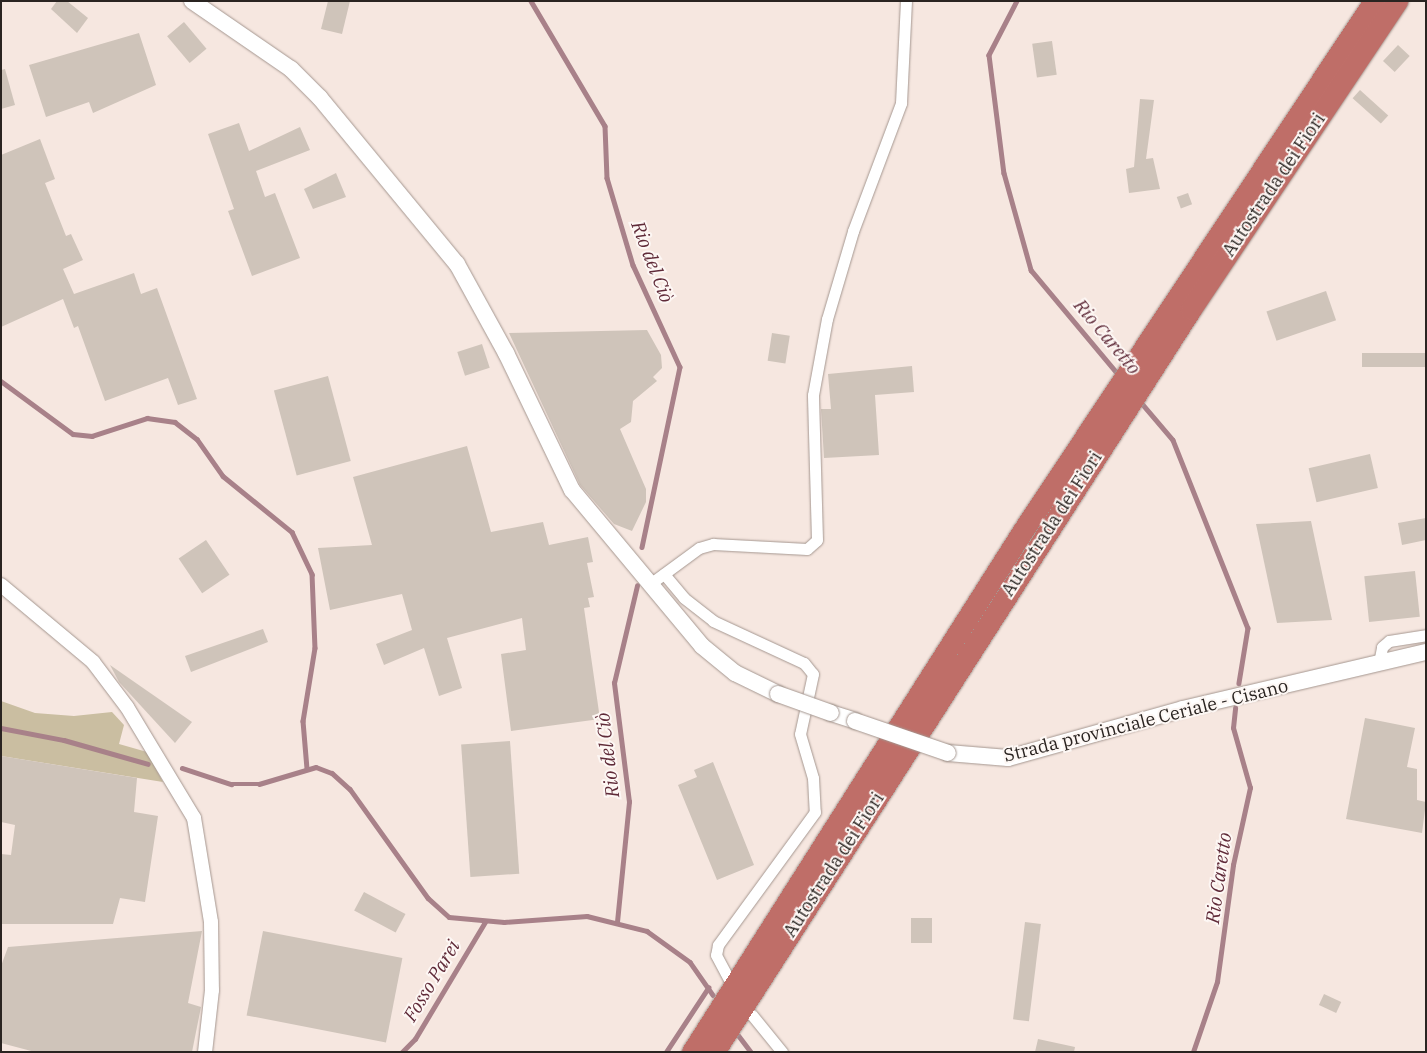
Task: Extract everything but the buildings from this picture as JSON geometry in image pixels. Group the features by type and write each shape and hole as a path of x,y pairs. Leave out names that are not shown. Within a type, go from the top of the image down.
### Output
{"highway":[{"name":"Autostrada dei Fiori","path":"692,1052 1022,532 1374,1"},
{"name":"Autostrada dei Fiori","path":"714,1052 1190,309 1397,1"}],"main road":[{"name":"Strada provinciale Ceriale - Cisano","path":"192,1 291,69 443,246 506,353 572,490 650,584 720,662 778,694 948,753 1008,758 1183,709 1426,652"}],"street":[{"path":"650,584 699,548 713,544 807,549 817,540 813,395 827,319 853,231 900,103 906,1"},
{"path":"664,574 684,598 713,621 804,663 813,674 800,734 813,778 815,812 718,945 716,954 728,978"},
{"path":"1,585 93,662 127,707 194,818 211,922 205,1052"},
{"path":"1379,663 1382,647 1389,641 1426,635"},
{"path":"752,1015 782,1052"}],"shaded area":[{"path":"1,701 35,713 74,716 112,712 124,725 119,744 147,752 163,782 1,756"}],"waterway":[{"name":"Rio del Ciò","path":"531,1 605,126 607,178 633,265 680,367 642,547"},
{"name":"Rio Caretto","path":"1017,1 989,55 1004,173 1031,270 1118,374"},
{"path":"1,381 73,434 92,436 147,418 175,422 197,439 223,476 292,532 312,574 315,648 303,721 307,769"},
{"name":"Rio Caretto","path":"1139,400 1173,440 1248,628 1239,683"},
{"name":"Rio del Ciò","path":"617,922 629,802 614,683 637,586"},
{"name":"Rio Caretto","path":"1193,1052 1217,982 1233,865 1250,788 1233,728 1235,708"},
{"path":"1,728 64,740 148,764"},
{"path":"182,768 231,784 259,784 316,767 332,773 350,789 428,898 449,917 504,922 587,916 647,931 690,962 713,995"},
{"name":"Fosso Parei","path":"402,1052 415,1039 485,922"},
{"path":"666,1052 708,988"},
{"path":"739,1036 751,1052"}]}
